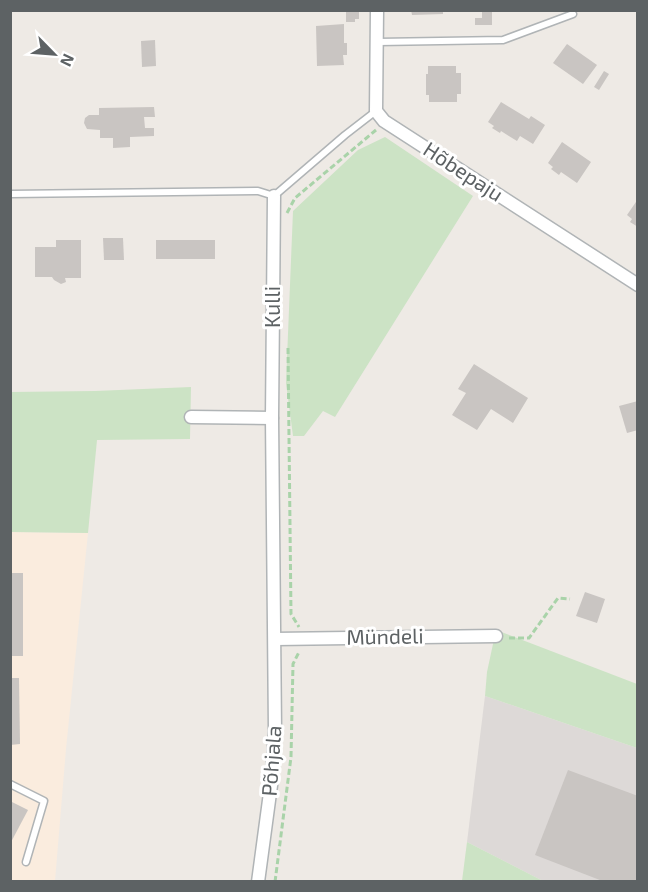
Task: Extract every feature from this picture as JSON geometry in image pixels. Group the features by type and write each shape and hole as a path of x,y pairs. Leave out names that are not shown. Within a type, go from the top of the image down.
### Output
{"street":[{"path":"377,10 380,116"},
{"name":"Hõbepaju","path":"380,116 638,285"},
{"name":"Kulli","path":"274,196 272,418 275,639"},
{"path":"191,417 272,418"},
{"name":"Mündeli","path":"275,639 496,636"},
{"name":"Põhjala","path":"258,882 272,777 275,730 275,639"}],"lane":[{"path":"378,42 503,40 573,14"},
{"path":"10,194 258,191 274,196 345,135 380,116"},
{"path":"10,784 44,801 26,862"}],"path":[{"path":"286,222 288,211 295,198 380,126 380,116"},
{"path":"275,882 291,757 292,670 299,653 299,626 291,614 288,346"},
{"path":"496,636 529,638 558,598 570,599"}],"shaded area":[{"path":"11,532 88,533 55,881 11,882"},
{"path":"485,696 637,748 637,881 543,881 467,842"}],"green space":[{"path":"385,137 473,196 335,417 323,411 304,436 293,436 286,383 293,211 358,150"},
{"path":"191,387 190,439 97,440 88,533 11,532 10,392"},
{"path":"496,630 637,684 637,748 485,696 487,672"},
{"path":"467,842 543,881 462,881"}],"building":[{"path":"346,10 359,11 359,19 355,19 355,22 346,22"},
{"path":"411,10 443,10 443,14 412,15"},
{"path":"482,10 492,10 492,25 475,25 475,18 482,18"},
{"path":"344,24 344,43 347,43 347,55 343,55 344,65 317,66 316,26"},
{"path":"155,40 156,66 142,67 141,41"},
{"path":"567,44 597,65 583,84 553,63"},
{"path":"428,66 456,66 456,73 461,73 461,94 457,94 457,102 429,102 429,95 426,95"},
{"path":"604,71 609,74 599,90 594,87"},
{"path":"501,102 529,119 531,116 545,125 533,144 520,136 517,141 492,128 494,126 488,122"},
{"path":"154,107 155,117 144,117 145,128 154,128 154,136 130,137 130,147 113,148 113,138 100,138 100,130 87,129 84,123 85,118 89,115 99,115 99,108"},
{"path":"562,142 591,162 577,183 561,172 559,175 551,169 553,167 548,163"},
{"path":"638,199 638,227 630,222 632,219 627,215"},
{"path":"103,238 123,238 124,260 104,260"},
{"path":"56,240 81,240 81,278 65,278 66,282 61,284 52,277 35,277 35,247 56,247"},
{"path":"156,240 215,240 215,259 156,259"},
{"path":"474,364 528,398 513,423 491,409 477,430 452,415 466,393 458,389"},
{"path":"638,401 638,430 627,433 619,406"},
{"path":"10,573 23,573 23,656 10,656"},
{"path":"585,592 605,599 597,623 576,616"},
{"path":"10,678 19,678 20,744 10,745"},
{"path":"568,770 638,796 638,882 605,882 535,855"},
{"path":"10,801 28,810 10,844"}]}
